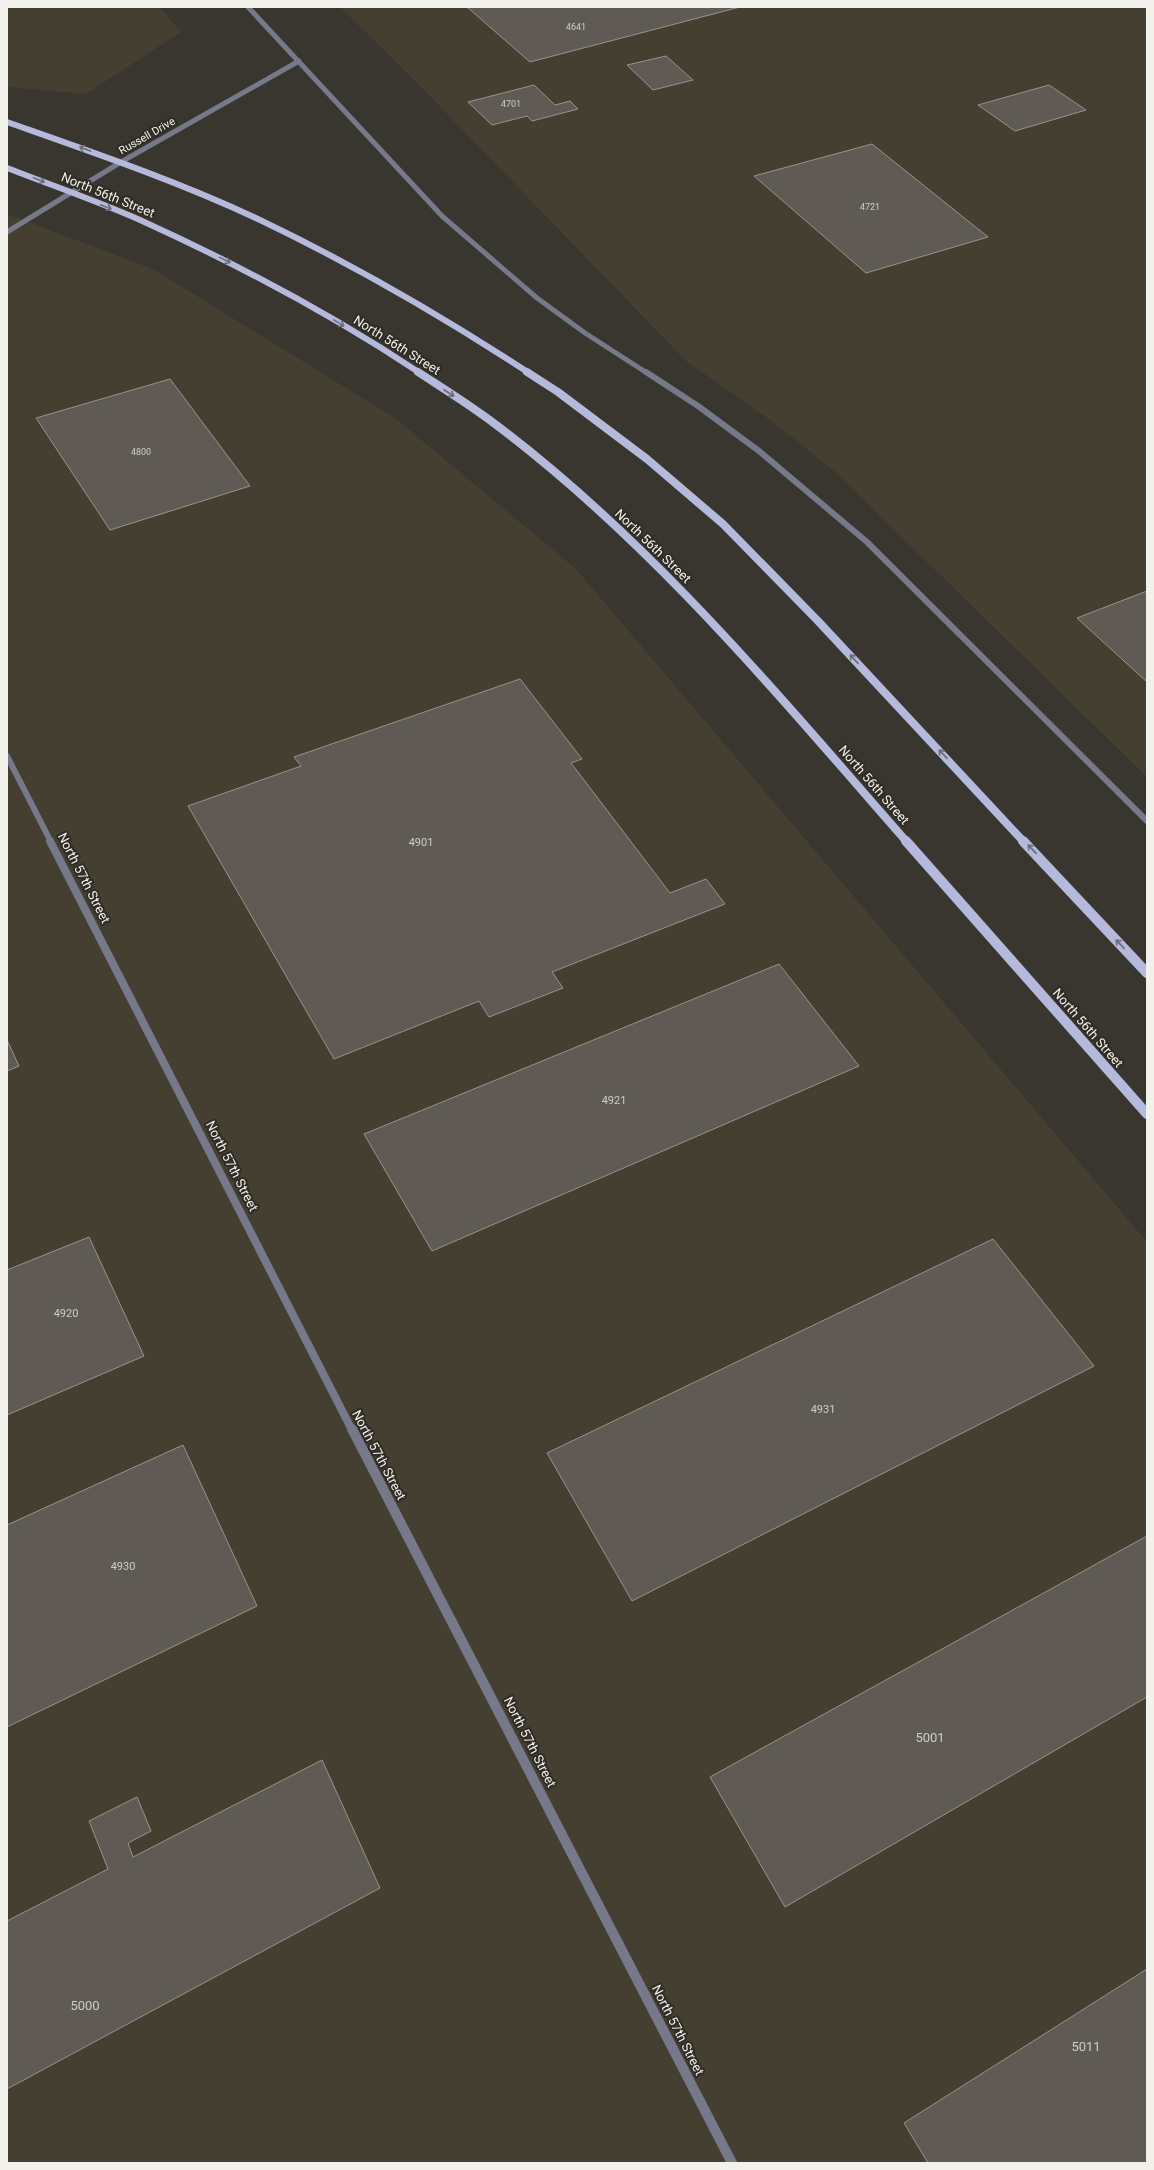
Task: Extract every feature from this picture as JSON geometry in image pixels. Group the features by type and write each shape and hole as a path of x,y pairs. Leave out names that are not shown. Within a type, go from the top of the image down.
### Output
{"main road":[{"path":"7,122 121,162 257,219 356,268 462,329 558,392 647,459 723,524 818,621 1147,973"},
{"name":"North 56th Street","path":"7,168 139,220 189,243 296,297 397,358 494,423 545,464 644,553 738,650 1147,1114"}],"street":[{"path":"248,7 442,216 505,272 586,333 698,406 759,451 867,542 1147,821"},
{"name":"Russell Drive","path":"7,232 121,162 299,61"},
{"name":"North 57th Street","path":"7,756 209,1149 304,1338 500,1712 732,2163"}],"shaded area":[{"path":"7,7 159,7 181,32 86,94 7,87"},
{"path":"340,7 1147,7 1147,777 834,471 773,422 686,361 423,89"},
{"path":"7,214 153,269 395,418 576,569 1147,1242 1147,2163 7,2163"}],"building":[{"path":"467,7 740,7 530,62"},
{"path":"666,56 693,80 653,90 627,65"},
{"path":"534,85 555,105 570,101 578,109 532,121 527,116 492,125 468,102"},
{"path":"1049,85 1086,110 1015,131 978,105"},
{"path":"872,144 988,237 866,273 754,176"},
{"path":"170,379 250,486 110,530 36,418"},
{"path":"1147,591 1147,682 1077,618"},
{"path":"520,679 582,759 571,763 670,893 706,879 725,904 552,972 563,988 489,1017 479,1001 334,1059 188,806 301,766 294,757"},
{"path":"779,964 859,1066 432,1251 364,1134"},
{"path":"7,1040 19,1066 7,1071"},
{"path":"89,1237 144,1356 7,1415 7,1270"},
{"path":"993,1239 1094,1366 632,1601 547,1453"},
{"path":"183,1445 257,1606 7,1727 7,1525"},
{"path":"1147,1536 1147,1697 785,1907 710,1777"},
{"path":"322,1760 380,1888 7,2089 7,1921 108,1869 89,1821 137,1797 151,1831 128,1843 133,1857"},
{"path":"1147,1969 1147,2163 928,2163 904,2123"}]}
